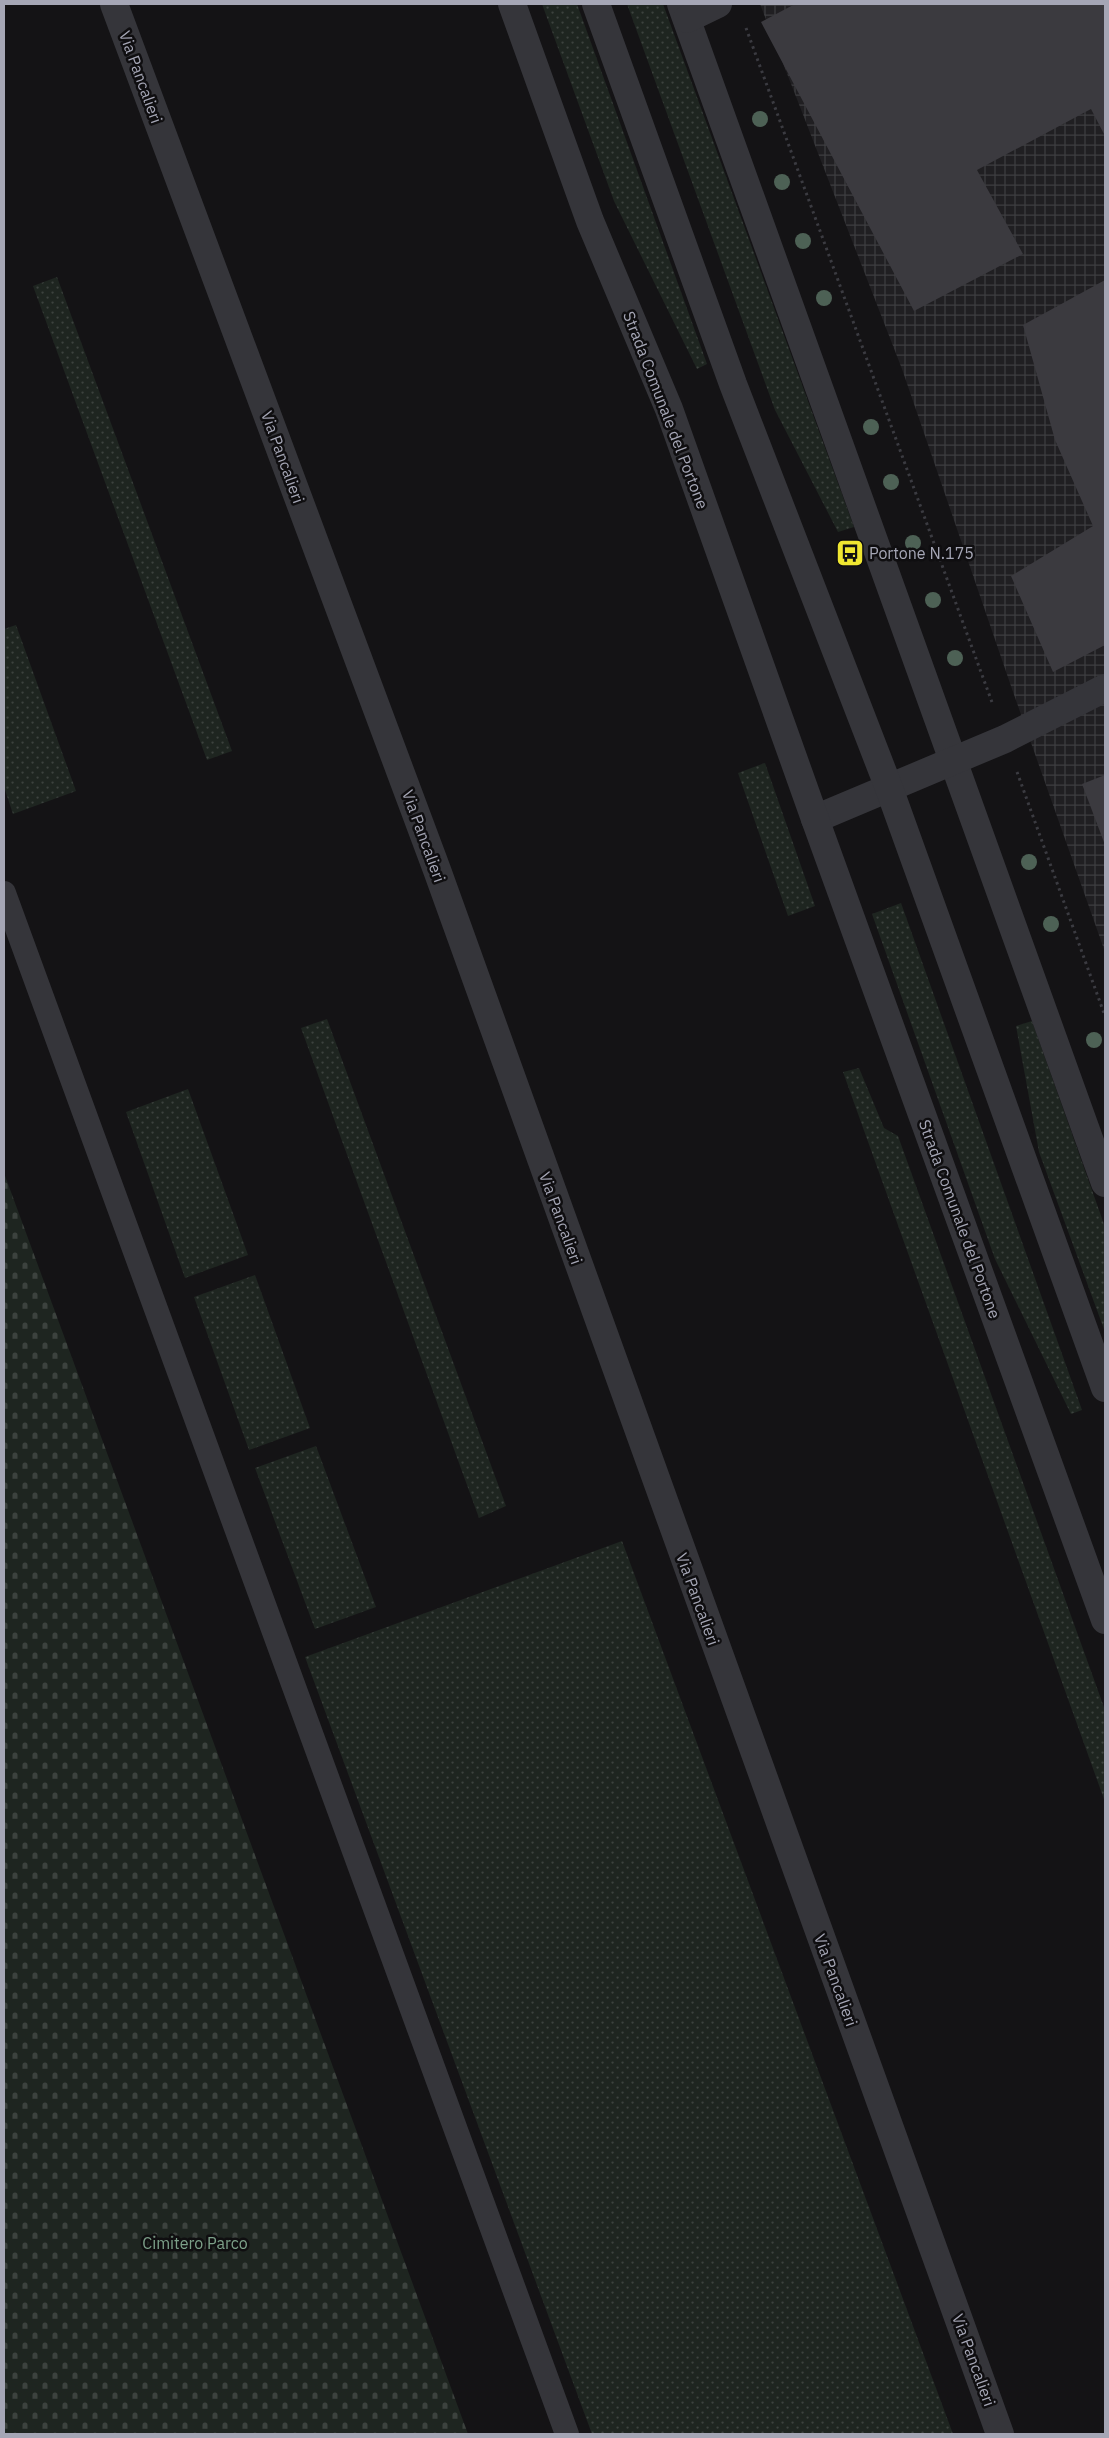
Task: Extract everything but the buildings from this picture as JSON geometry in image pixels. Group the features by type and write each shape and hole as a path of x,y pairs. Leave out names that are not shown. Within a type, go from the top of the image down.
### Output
{"street":[{"name":"Via Pancalieri","path":"114,4 437,870 1000,2434"},
{"name":"Strada Comunale del Portone","path":"512,4 590,221 669,409 815,819 1105,1620"},
{"path":"596,4 733,384 889,788 1105,1388"},
{"path":"718,4 684,12 1105,1184"},
{"path":"815,819 1005,739 1105,688"}],"lane":[{"path":"4,893 567,2434"}],"path":[{"path":"744,22 1105,1016"}],"shaded area":[{"path":"760,4 1105,4 1105,952 902,369"}],"green space":[{"path":"542,4 577,4 707,364 697,369 614,201"},
{"path":"627,4 663,4 854,527 838,532 775,410"},
{"path":"57,277 232,751 207,760 33,286"},
{"path":"16,625 76,791 13,814 4,787 4,629"},
{"path":"765,763 815,906 788,916 738,773"},
{"path":"901,903 1082,1410 1071,1414 995,1259 872,914"},
{"path":"327,1019 506,1506 479,1518 301,1028"},
{"path":"1032,1021 1105,1227 1105,1332 1039,1152 1016,1026"},
{"path":"859,1068 884,1128 898,1136 1105,1710 1105,1802 843,1072"},
{"path":"188,1089 248,1255 185,1278 126,1112"},
{"name":"Cimitero Parco","path":"4,1173 468,2434 4,2434"},
{"path":"255,1275 310,1428 249,1450 194,1297"},
{"path":"316,1446 376,1607 315,1629 255,1468"},
{"path":"622,1541 953,2434 592,2434 305,1657"}],"place":[{"name":"Portone N.175","path":"850,553"}]}
